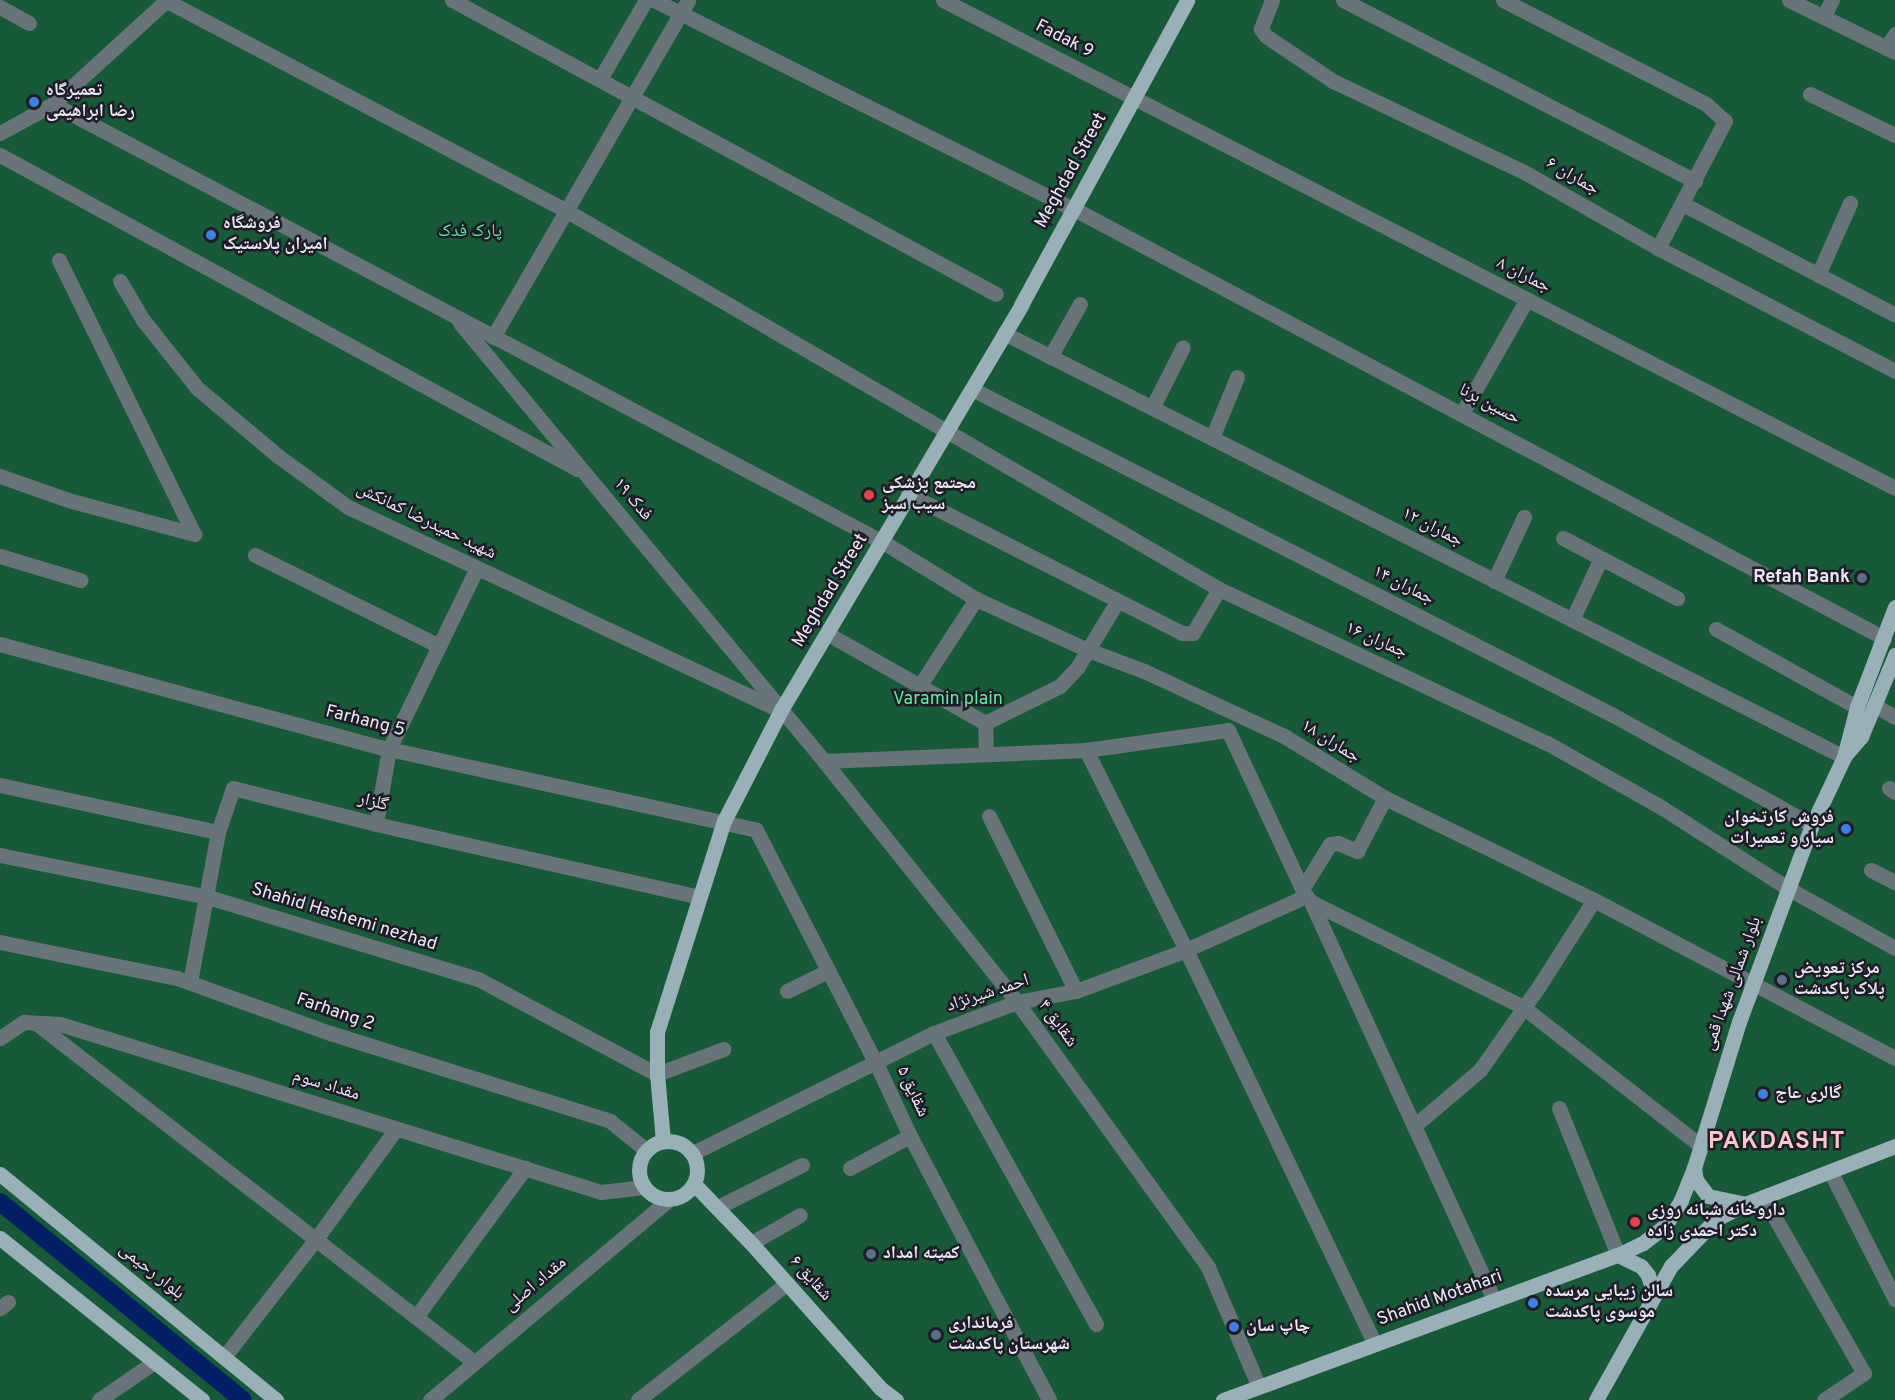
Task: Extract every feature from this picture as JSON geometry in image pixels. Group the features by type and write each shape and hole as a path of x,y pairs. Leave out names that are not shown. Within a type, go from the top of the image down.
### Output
{"main road":[{"name":"Meghdad Street","path":"663,1141 657,1074 657,1032 724,821 782,710 883,542 908,494 972,389 1074,209 1186,0"},
{"name":"بلوار شمالی شهدا قمی","path":"1665,1226 1681,1200 1694,1168 1752,985 1812,825 1844,757 1857,707 1895,607"},
{"name":"بلوار شمالی شهدا قمی","path":"1844,757 1860,737 1895,655"},
{"path":"663,1141 685,1145 693,1153 698,1174 694,1184 678,1198 668,1200 650,1194 644,1187 638,1168 646,1150 663,1141"},
{"path":"1596,1400 1671,1266 1693,1240 1716,1219 1745,1204 1895,1146"},
{"path":"1694,1168 1696,1179 1708,1196 1745,1204"},
{"name":"بلوار رحیمی","path":"0,1174 276,1400"},
{"name":"شقایق ۶","path":"694,1184 787,1282 880,1388 896,1400"},
{"name":"Shahid Motahari","path":"1223,1400 1618,1255 1643,1243 1665,1226"},
{"path":"0,1238 202,1400"},
{"path":"1618,1255 1641,1266 1648,1275 1654,1295"}],"street":[{"path":"452,0 996,294"},
{"path":"600,79 646,0"},
{"name":"حسین برنا","path":"654,0 1074,209 1884,638"},
{"path":"494,337 688,0"},
{"name":"Fadak 9","path":"943,0 1134,98"},
{"name":"جماران ۶","path":"1272,0 1261,29 1266,36 1333,81 1524,172 1658,248 1895,371"},
{"path":"1343,0 1695,181"},
{"path":"1503,0 1706,104 1725,121 1658,248"},
{"path":"1789,0 1891,50 1895,34"},
{"path":"1823,17 1832,0"},
{"path":"0,134 53,104 167,1"},
{"name":"جماران ۱۶","path":"167,1 567,211 1219,589 1547,743 1661,807 1789,889 1895,948"},
{"path":"0,7 29,24"},
{"path":"1809,93 1895,135"},
{"name":"جماران ۸","path":"1134,98 1895,488"},
{"name":"جماران ۱۸","path":"53,104 883,542 976,598 1088,650 1144,671 1284,736 1385,798 1594,900 1752,985 1895,1058"},
{"path":"0,155 584,472"},
{"path":"1818,275 1850,203"},
{"path":"1683,204 1895,315"},
{"path":"0,476 68,500 194,534 59,260"},
{"name":"شهید حمیدرضا کمانکش","path":"120,281 143,320 197,388 278,456 348,507 782,710"},
{"path":"1462,413 1527,299"},
{"path":"1050,357 1080,304"},
{"name":"فدک ۱۹","path":"453,315 782,710"},
{"name":"جماران ۱۲","path":"1004,333 1844,757"},
{"path":"1152,408 1183,346"},
{"path":"1212,438 1237,377"},
{"name":"جماران ۱۴","path":"972,389 1613,715 1812,825"},
{"path":"908,494 1116,602 1190,635 1219,589"},
{"path":"1494,581 1524,517"},
{"path":"1563,538 1677,598"},
{"path":"255,555 439,646"},
{"path":"0,556 80,580"},
{"path":"1572,620 1601,558"},
{"path":"376,824 389,749 477,568"},
{"path":"920,685 976,598"},
{"path":"985,723 1060,687 1077,668 1116,602"},
{"path":"1716,628 1857,707"},
{"path":"828,634 985,723"},
{"name":"Farhang 5","path":"0,644 389,749 724,821"},
{"path":"1874,705 1895,717"},
{"name":"شقایق ۴","path":"782,710 1017,1002 1208,1267 1259,1387"},
{"path":"1235,712 1228,730 1494,1300"},
{"path":"985,723 986,753"},
{"path":"824,761 1086,750 1228,730"},
{"path":"1086,750 1186,950 1375,1344"},
{"path":"0,785 218,832"},
{"name":"گلزار","path":"190,982 208,897 218,832 233,788 376,824 699,897"},
{"path":"1306,896 1330,844 1338,843 1357,851 1385,798"},
{"path":"989,816 1076,991"},
{"name":"شقایق ۵","path":"724,821 756,830 876,1063 910,1136 1049,1400"},
{"name":"Shahid Hashemi nezhad","path":"0,855 208,897 478,980 657,1074"},
{"path":"1871,870 1895,882"},
{"path":"1306,896 1523,1007 1701,1146"},
{"name":"احمد شیرنژاد","path":"693,1153 934,1033 1017,1002 1076,991 1186,950 1306,896"},
{"path":"1414,1126 1480,1070 1539,986 1594,900"},
{"name":"Farhang 2","path":"0,942 190,982 330,1033 610,1121 646,1150"},
{"path":"786,991 828,971"},
{"name":"مقداد سوم","path":"0,1038 24,1022 60,1024 601,1192 644,1187"},
{"path":"36,1023 474,1362"},
{"path":"934,1033 1096,1324"},
{"path":"657,1074 723,1049"},
{"path":"1559,1108 1618,1255"},
{"path":"224,1357 316,1239 396,1129"},
{"path":"850,1168 910,1136"},
{"path":"718,1207 802,1165"},
{"path":"416,1317 525,1168"},
{"path":"1830,1171 1895,1299"},
{"path":"1763,1197 1864,1372 1824,1400"},
{"name":"مقداد اصلی","path":"430,1400 668,1200"},
{"path":"751,1243 800,1215"},
{"path":"638,1400 787,1282"},
{"path":"108,1398 154,1362"}],"green space":[{"name":"Varamin plain","path":"0,0 1895,0 1895,1400 0,1400"}],"waterway":[{"path":"0,1202 243,1400"}],"place":[{"name":"تعمیرگاه رضا ابراهیمی","path":"34,102"},
{"name":"فروشگاه امیران پلاستیک","path":"211,235"},
{"name":"مجتمع پزشکی سیب سبز","path":"869,495"},
{"name":"Refah Bank","path":"1862,578"},
{"name":"فروش کارتخوان سیار و تعمیرات","path":"1846,829"},
{"name":"مرکز تعویض پلاک پاکدشت","path":"1782,980"},
{"name":"گالری عاج","path":"1763,1094"},
{"name":"داروخانه شبانه روزی دکتر احمدی زاده","path":"1635,1222"},
{"name":"کمیته امداد","path":"871,1254"},
{"name":"سالن زیبایی مرسده موسوی پاکدشت","path":"1533,1303"},
{"name":"چاپ سان","path":"1234,1327"},
{"name":"فرمانداری شهرستان پاکدشت","path":"936,1335"}],"district":[{"name":"PAKDASHT","path":"1777,1143"}],"park label":[{"name":"پارک فدک","path":"470,232"}]}
